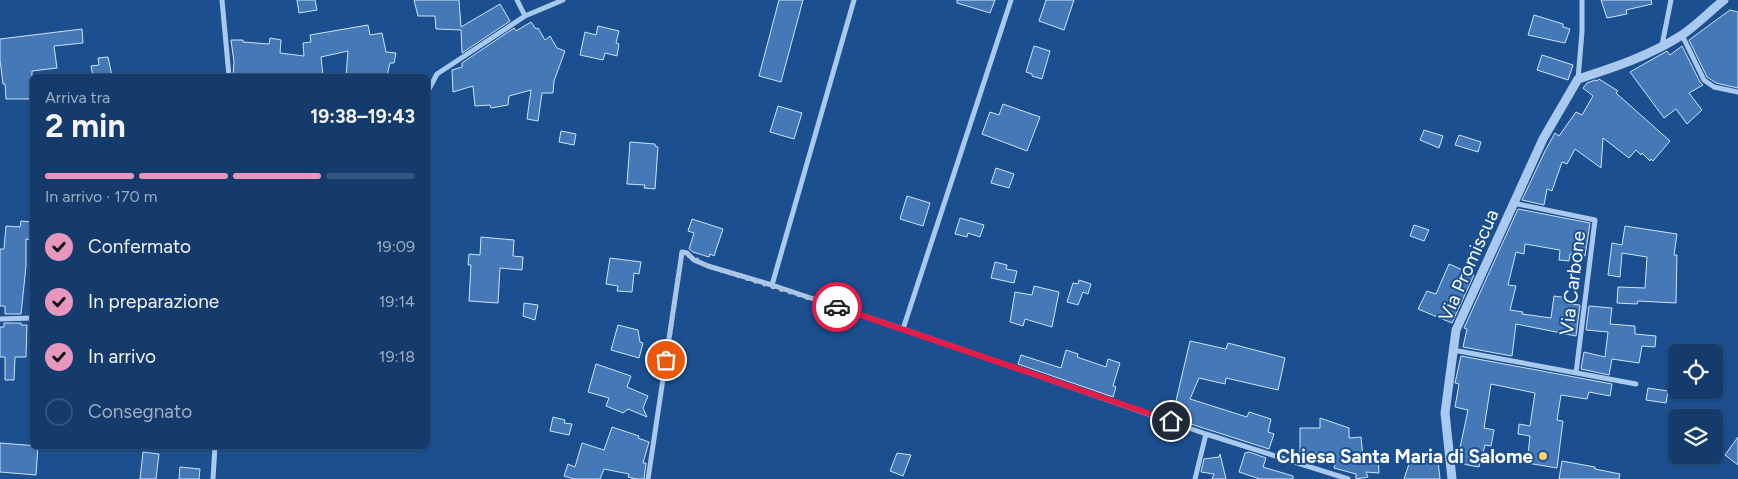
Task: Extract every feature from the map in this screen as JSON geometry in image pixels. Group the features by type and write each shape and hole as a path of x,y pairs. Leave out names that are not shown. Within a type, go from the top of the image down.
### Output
{"street":[{"path":"222,0 228,74"},
{"path":"517,0 525,16"},
{"path":"430,87 437,74 525,16 563,0"},
{"path":"772,285 854,0"},
{"path":"903,329 1011,0"},
{"path":"1582,0 1582,32 1578,79 1632,62 1682,34 1724,0"},
{"path":"1662,45 1672,0"},
{"path":"1682,34 1704,80 1714,87 1738,92"},
{"name":"Via Promiscua","path":"1452,479 1445,413 1456,330 1543,139 1578,79"},
{"name":"Via Carbone","path":"1514,203 1595,220 1576,373"},
{"path":"648,479 682,252 708,266 772,285 1206,434 1348,479"},
{"path":"0,319 30,318"},
{"path":"1453,350 1636,384"},
{"path":"1195,479 1206,434"},
{"path":"213,479 216,449"}],"building":[{"path":"297,0 315,0 317,10 299,13"},
{"path":"414,0 459,0 461,27 500,4 510,21 462,53 461,30 436,29 435,16 418,16"},
{"path":"779,0 803,0 781,82 759,76"},
{"path":"957,0 995,0 990,13 957,3"},
{"path":"1046,0 1074,0 1064,30 1039,21"},
{"path":"1601,0 1651,0 1652,4 1626,10 1627,14 1607,18"},
{"path":"1730,10 1738,12 1738,88 1716,83 1707,77 1689,40"},
{"path":"1534,15 1563,24 1563,27 1570,29 1565,43 1528,35"},
{"path":"531,22 536,29 538,28 545,40 550,36 557,48 565,51 554,81 553,93 542,93 538,121 527,119 531,90 509,96 508,105 491,108 490,105 475,106 473,86 453,92 452,70 462,67 462,63 514,28 516,31"},
{"path":"368,25 370,35 382,33 386,52 396,53 394,63 390,63 387,74 346,74 348,51 321,57 323,74 233,74 234,62 231,40 269,44 270,38 281,40 280,53 304,56 303,43 311,42 310,35"},
{"path":"598,26 619,31 616,43 619,44 617,56 605,53 603,60 580,55 585,32 596,35"},
{"path":"82,29 83,43 54,46 57,68 32,71 32,74 30,74 30,99 6,99 0,60 0,39"},
{"path":"1034,46 1050,51 1042,79 1026,72"},
{"path":"1682,46 1703,85 1689,93 1702,110 1687,124 1676,109 1664,118 1630,72 1667,51 1670,55"},
{"path":"1542,55 1573,65 1568,80 1537,70"},
{"path":"108,57 112,74 93,74 91,66 99,65 98,58"},
{"path":"1599,79 1618,91 1616,93 1670,141 1653,161 1651,159 1650,161 1636,150 1629,158 1603,138 1601,168 1575,149 1567,164 1562,162 1552,191 1547,189 1544,205 1522,200 1555,133 1559,136 1576,112 1582,115 1593,96 1583,88 1587,83"},
{"path":"1003,104 1040,117 1027,151 982,134 990,112 999,115"},
{"path":"778,106 802,113 794,139 770,132"},
{"path":"1424,130 1443,136 1439,148 1420,140"},
{"path":"561,131 576,134 574,145 559,142"},
{"path":"1459,135 1481,142 1478,152 1455,145"},
{"path":"630,142 655,144 658,147 655,189 644,188 645,185 627,184"},
{"path":"996,168 1014,174 1009,188 991,183"},
{"path":"907,196 930,203 923,226 900,219"},
{"path":"1518,209 1590,223 1585,256 1570,254 1569,261 1559,260 1560,250 1525,244 1524,254 1516,252 1508,285 1516,286 1510,310 1523,312 1522,314 1551,318 1554,296 1568,298 1568,304 1580,305 1576,336 1516,324 1512,356 1463,347 1467,329 1464,328"},
{"path":"960,218 984,225 980,237 968,233 967,237 955,234"},
{"path":"692,219 723,229 714,256 710,254 709,257 689,249 694,233 688,231"},
{"path":"21,221 30,222 30,240 26,239 26,266 21,314 5,314 5,306 0,306 0,249 4,249 6,226 20,227"},
{"path":"1414,225 1429,230 1424,241 1410,236"},
{"path":"1625,226 1677,234 1674,255 1677,255 1676,303 1638,301 1637,304 1617,303 1618,287 1645,288 1647,257 1622,253 1620,277 1608,275 1612,243 1622,245"},
{"path":"481,237 514,240 513,256 523,257 522,270 500,268 498,303 469,301 471,265 468,265 469,254 480,255"},
{"path":"610,258 641,262 639,274 634,273 632,292 617,291 618,286 606,284"},
{"path":"995,262 1007,265 1006,269 1017,271 1014,283 991,278"},
{"path":"1449,264 1474,275 1452,323 1418,309 1427,291 1436,294"},
{"path":"1079,280 1091,284 1088,294 1083,292 1078,305 1067,302 1073,283 1078,284"},
{"path":"1034,286 1059,292 1052,327 1025,319 1023,326 1010,322 1015,292 1032,295"},
{"path":"524,303 538,305 535,320 523,316"},
{"path":"1589,306 1612,308 1610,324 1635,326 1635,334 1656,336 1655,347 1642,346 1639,363 1612,359 1609,375 1581,369 1584,352 1605,357 1608,332 1586,330"},
{"path":"4,323 27,325 26,357 15,357 14,380 5,380 5,357 0,357 0,327 4,327"},
{"path":"618,325 638,330 640,342 643,343 639,358 611,350"},
{"path":"1190,341 1226,349 1228,343 1285,358 1278,390 1226,378 1225,384 1199,378 1190,399 1247,417 1249,412 1271,419 1268,432 1274,434 1269,449 1172,418"},
{"path":"1066,350 1078,354 1077,357 1106,367 1108,359 1120,363 1113,386 1116,387 1113,397 1018,364 1021,355 1061,368"},
{"path":"1461,356 1612,384 1610,396 1589,392 1587,399 1561,395 1557,420 1563,421 1557,468 1527,463 1530,436 1518,434 1519,424 1530,426 1535,393 1491,384 1484,428 1494,430 1491,446 1485,445 1479,467 1468,465 1457,462 1468,410 1455,407 1459,384 1455,383"},
{"path":"596,364 631,376 627,387 648,396 643,408 647,417 628,409 623,413 606,406 609,398 588,392"},
{"path":"1648,388 1668,391 1666,403 1646,400"},
{"path":"553,417 565,420 564,423 572,424 569,435 550,431"},
{"path":"1320,418 1349,428 1349,438 1361,437 1363,457 1378,457 1379,473 1366,472 1368,477 1356,479 1356,474 1334,468 1336,461 1321,456 1321,453 1300,453 1300,428 1320,428"},
{"path":"612,427 639,436 638,438 649,442 643,463 646,463 644,479 628,477 629,474 604,469 600,479 574,479 564,476 568,464 575,467 582,443 604,450"},
{"path":"1738,437 1738,465 1725,455"},
{"path":"0,443 30,445 30,449 38,449 36,475 0,472"},
{"path":"143,452 159,454 156,479 140,479"},
{"path":"1249,452 1266,458 1263,467 1293,476 1293,479 1260,479 1239,472 1245,453"},
{"path":"897,453 911,455 903,476 890,471"},
{"path":"1220,454 1226,479 1212,479 1214,474 1201,472 1204,459 1219,457"},
{"path":"1412,455 1438,461 1440,479 1404,479"},
{"path":"1562,461 1620,474 1619,479 1559,479"},
{"path":"180,467 200,469 199,479 179,479"}],"way so far":[{"path":"666,360 682,252 708,266 837,307"}],"place":[{"name":"Chiesa Santa Maria di Salome","path":"1543,456"}],"route":[{"path":"837,307 1171,421"}]}
